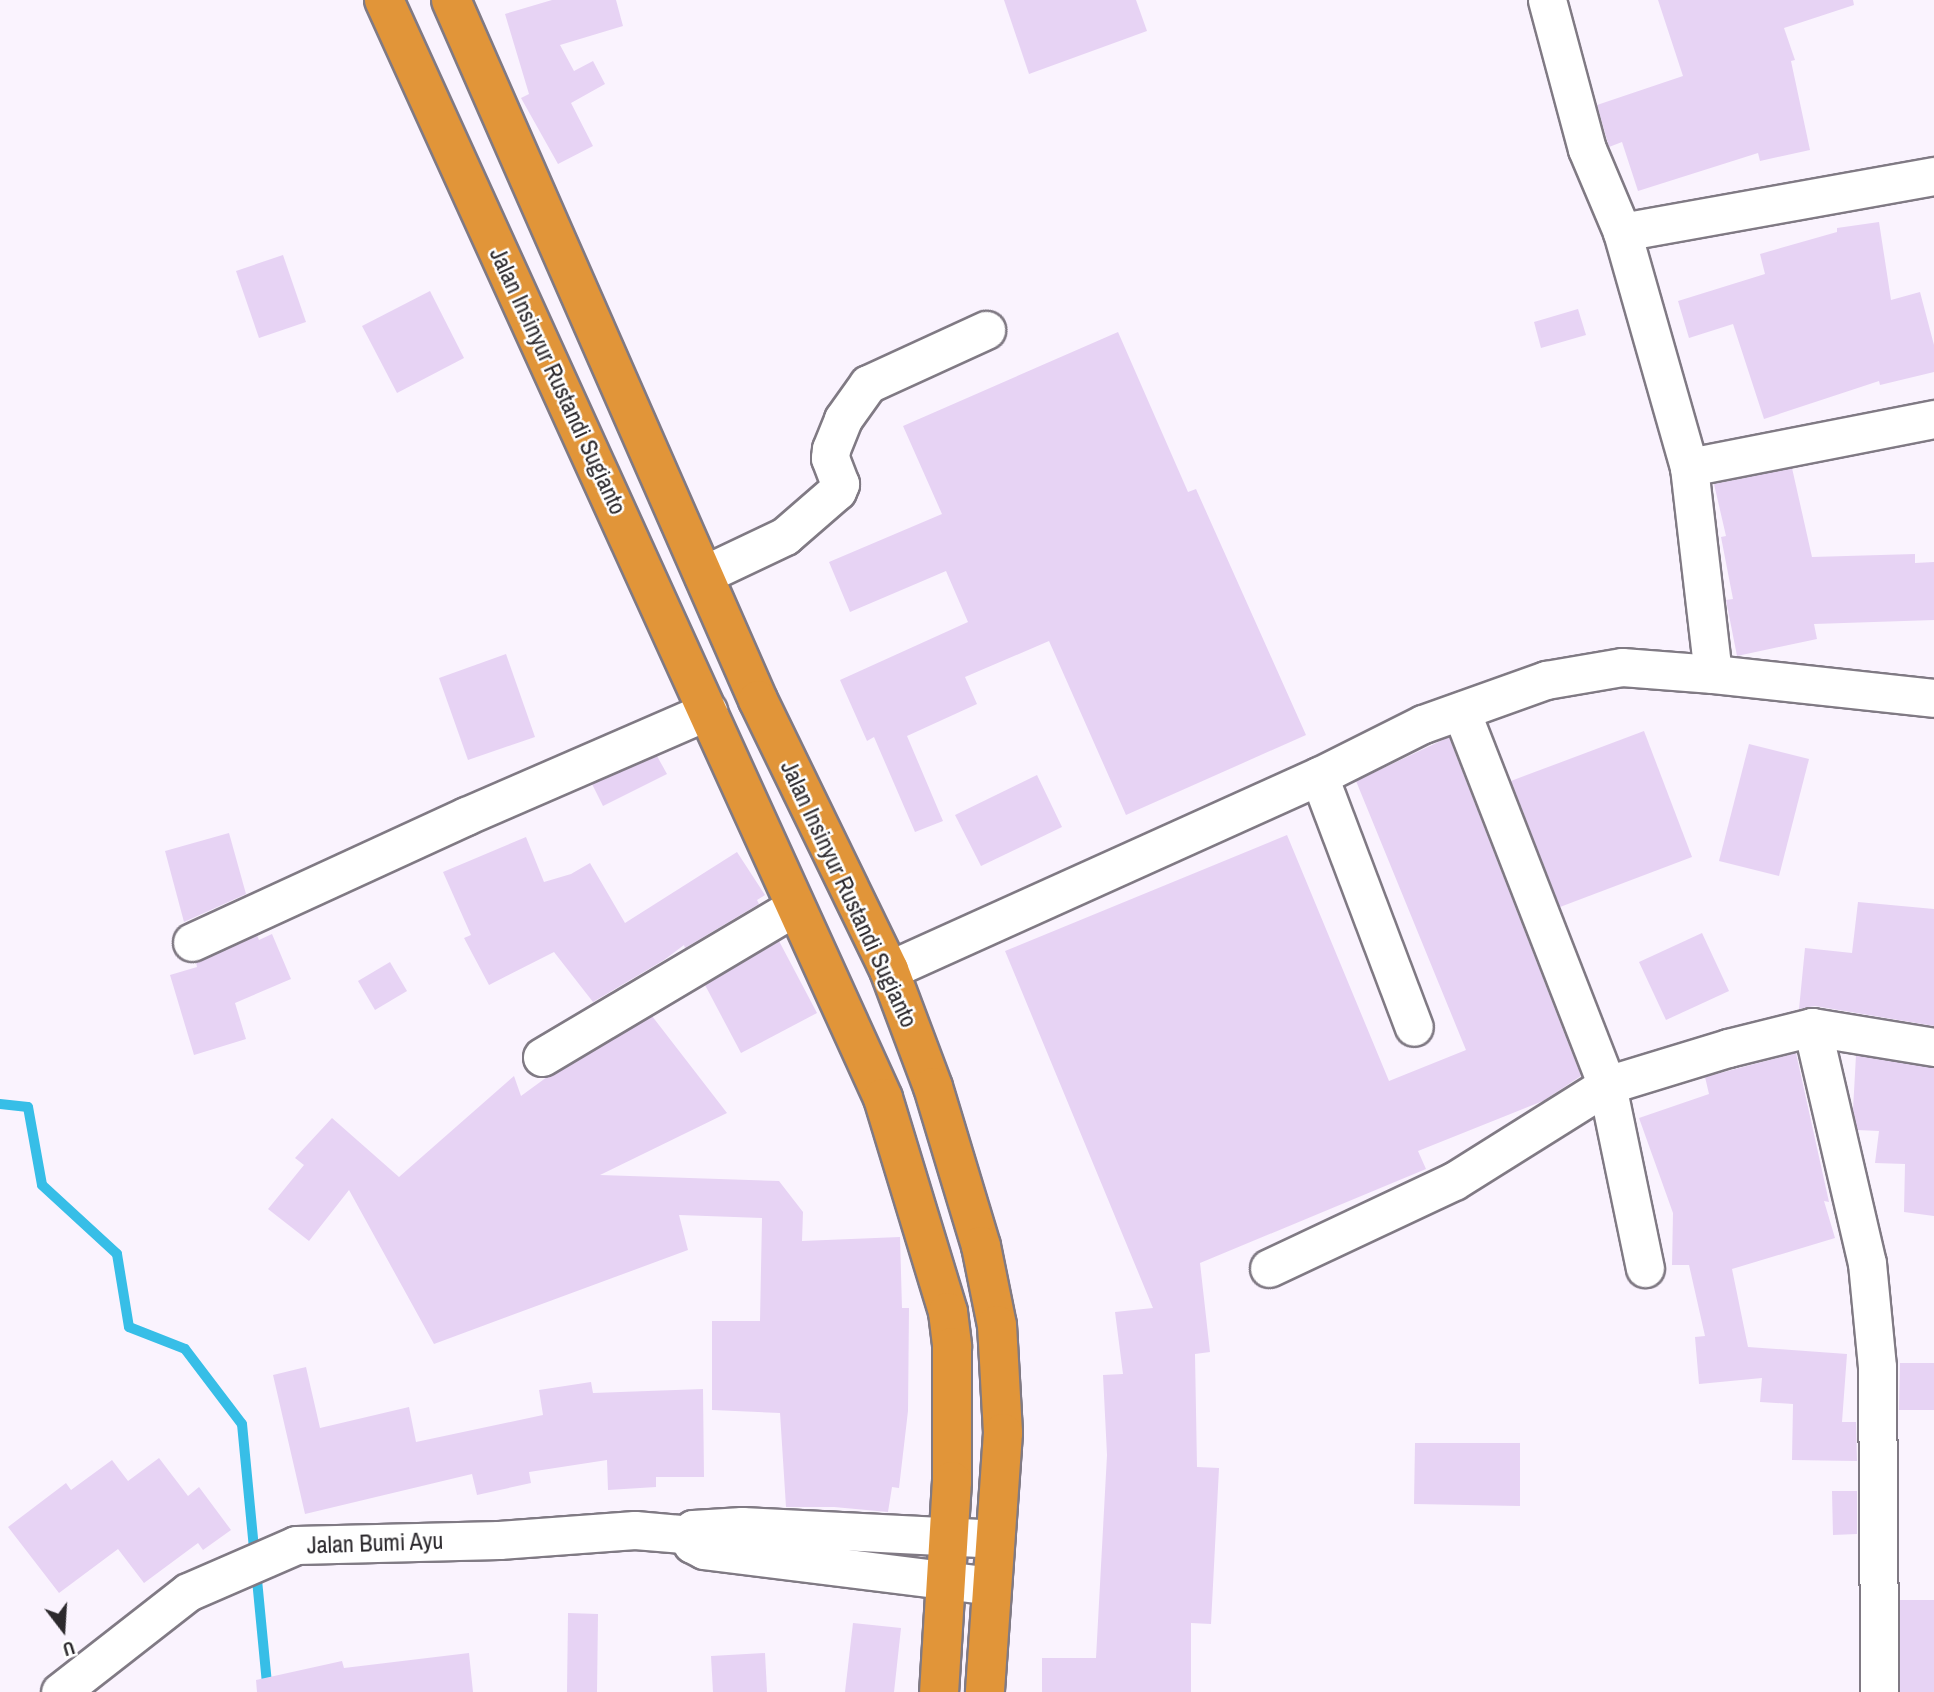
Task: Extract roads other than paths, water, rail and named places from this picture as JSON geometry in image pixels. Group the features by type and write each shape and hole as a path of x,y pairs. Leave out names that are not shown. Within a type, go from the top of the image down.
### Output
{"highway":[{"name":"Jalan Insinyur Rustandi Sugianto","path":"384,0 883,1098 948,1312 952,1347 952,1480 948,1582 939,1692"},
{"name":"Jalan Insinyur Rustandi Sugianto","path":"451,0 758,700 889,970 937,1100 981,1246 997,1325 1003,1433 985,1692"},
{"path":"657,598 703,575"}],"street":[{"path":"1547,0 1587,149 1622,232 1689,467 1713,674"},
{"path":"1622,232 1934,176"},
{"path":"703,575 785,536 837,491 840,484 831,458 831,449 842,419 868,384 986,330"},
{"path":"1689,467 1934,419"},
{"path":"889,970 1319,776 1423,724 1546,680 1622,667 1934,698"},
{"path":"192,942 466,816 708,710"},
{"path":"1461,711 1607,1085 1645,1268"},
{"path":"1319,776 1414,1027"},
{"path":"542,1057 795,907"},
{"path":"1812,1027 1867,1263 1877,1367 1879,1692"},
{"path":"1269,1268 1454,1181 1607,1085 1728,1048 1812,1027 1934,1047"},
{"path":"692,1532 742,1526 995,1539"},
{"name":"Jalan Bumi Ayu","path":"60,1692 187,1592 296,1545 499,1540 635,1530 692,1532 692,1544 704,1550 948,1582"},
{"path":"948,1582 992,1586"}],"waterway":[{"path":"0,1104 28,1107 42,1185 117,1254 129,1327 185,1349 242,1424 268,1692"}]}
